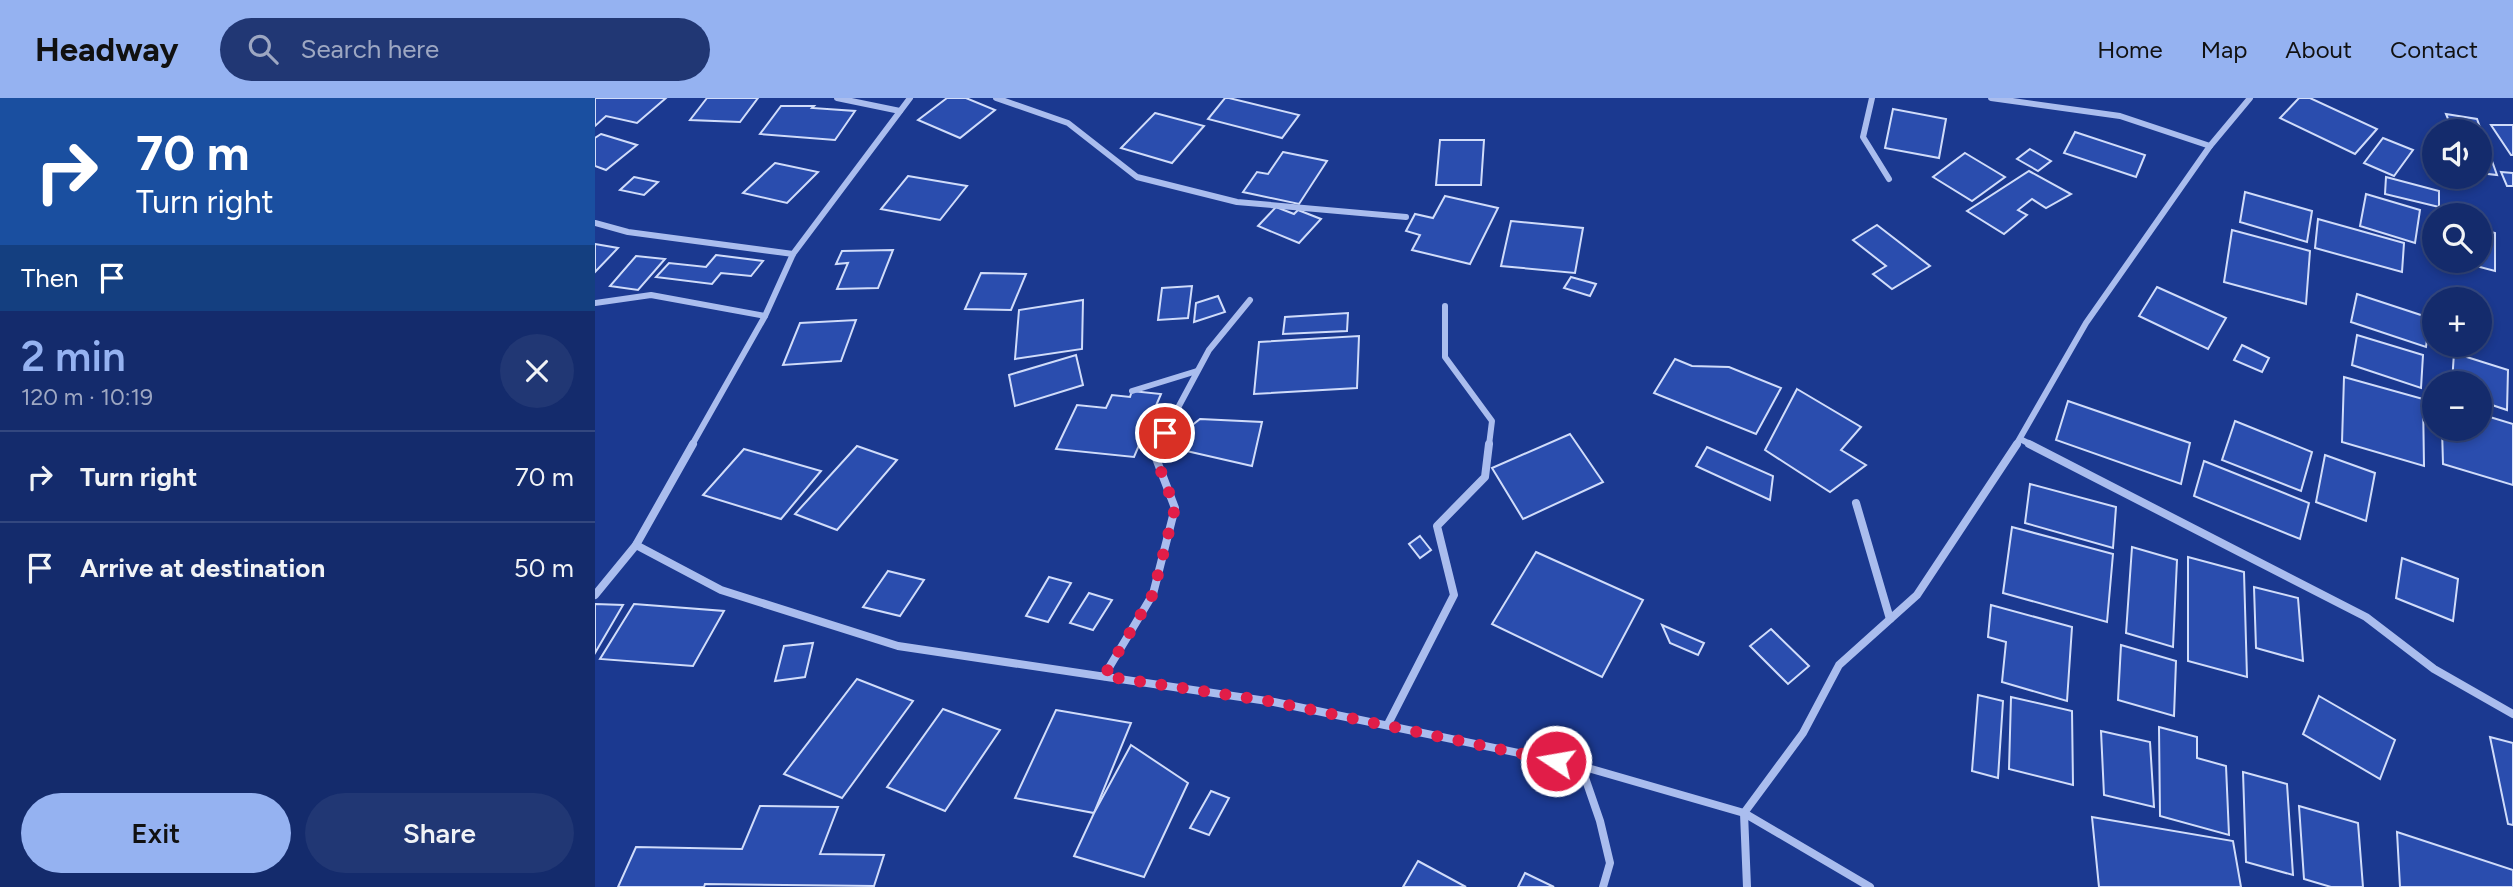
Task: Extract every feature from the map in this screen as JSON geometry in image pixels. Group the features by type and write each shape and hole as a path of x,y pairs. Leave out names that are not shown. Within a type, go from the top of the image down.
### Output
{"street":[{"path":"837,98 900,111"},
{"path":"595,595 636,545 765,316 793,254 910,98"},
{"path":"996,98 1068,123 1137,177 1237,202 1406,217"},
{"path":"1872,98 1863,136 1888,179"},
{"path":"1991,98 2120,116 2210,146"},
{"path":"1747,887 1744,813 1803,733 1839,665 1917,594 2020,439 2086,323 2210,146 2250,98"},
{"path":"595,223 628,232 793,254"},
{"path":"595,303 651,295 765,316"},
{"path":"1104,676 1153,594 1175,508 1154,453 1209,350 1250,300"},
{"path":"1388,724 1454,595 1437,526 1485,477 1492,421 1445,357 1445,306"},
{"path":"1132,391 1197,371"},
{"path":"2020,439 2366,617 2434,669 2513,714"},
{"path":"1856,503 1891,619"},
{"path":"636,545 721,590 898,646 1274,702 1581,766 1744,813 1870,887"},
{"path":"1581,766 1600,821 1610,863 1603,887"}],"building":[{"path":"595,98 666,98 637,123 606,116 595,126"},
{"path":"707,98 758,98 740,122 690,120"},
{"path":"947,98 966,98 995,110 960,138 918,120"},
{"path":"1225,98 1299,115 1282,138 1208,119"},
{"path":"2299,98 2310,98 2377,129 2355,154 2280,118"},
{"path":"781,106 814,106 812,108 855,111 835,140 760,134"},
{"path":"1893,109 1946,119 1939,158 1885,148"},
{"path":"1155,113 1204,126 1172,163 1121,148"},
{"path":"2446,114 2477,119 2448,119"},
{"path":"2492,125 2513,125 2511,155 2492,126"},
{"path":"2075,132 2145,155 2136,177 2064,153"},
{"path":"601,134 637,145 606,170 595,166 595,138"},
{"path":"2383,138 2413,150 2394,176 2364,163"},
{"path":"1440,140 1484,140 1481,185 1436,185"},
{"path":"2030,149 2051,161 2038,171 2017,159"},
{"path":"1283,152 1327,161 1299,204 1243,192 1257,172 1268,174"},
{"path":"1965,153 2005,177 1972,201 1933,177"},
{"path":"2492,161 2497,175 2492,174"},
{"path":"775,163 818,172 787,203 743,193"},
{"path":"2029,171 2071,194 2046,208 2032,199 2018,210 2027,215 2004,234 1967,211"},
{"path":"2501,172 2513,173 2513,186 2507,186"},
{"path":"908,176 967,186 940,220 881,209"},
{"path":"634,177 658,182 644,195 620,190"},
{"path":"2386,177 2422,187 2422,189 2439,191 2439,203 2422,203 2385,194"},
{"path":"2245,192 2312,211 2307,242 2240,222"},
{"path":"2366,194 2420,210 2415,243 2360,226"},
{"path":"1445,196 1498,208 1470,264 1412,250 1420,235 1406,231 1415,214 1433,218"},
{"path":"1276,207 1294,214 1298,210 1321,219 1299,243 1258,226"},
{"path":"2318,219 2404,243 2402,272 2315,248"},
{"path":"1511,221 1583,228 1575,273 1501,266"},
{"path":"1877,225 1930,266 1892,289 1873,274 1886,266 1853,240"},
{"path":"2232,230 2310,251 2306,304 2224,282"},
{"path":"2492,232 2495,233 2495,271 2492,270"},
{"path":"595,244 618,248 595,272"},
{"path":"893,250 878,288 837,289 848,263 836,264 842,251"},
{"path":"716,255 763,261 751,276 721,273 712,284 656,277 669,263 706,267"},
{"path":"636,256 665,259 638,290 610,286"},
{"path":"981,273 1026,274 1011,310 965,309"},
{"path":"1571,277 1596,284 1590,296 1564,288"},
{"path":"1192,286 1188,318 1158,320 1162,288"},
{"path":"2157,287 2226,318 2208,349 2139,316"},
{"path":"2357,294 2422,315 2422,346 2351,322"},
{"path":"1218,296 1225,312 1194,322 1196,303"},
{"path":"1083,300 1082,349 1015,359 1019,310"},
{"path":"1348,313 1347,331 1283,334 1285,317"},
{"path":"856,320 841,361 783,365 800,323"},
{"path":"2357,335 2422,355 2421,388 2352,365"},
{"path":"1359,336 1357,388 1254,394 1259,342"},
{"path":"2242,345 2269,358 2262,372 2234,360"},
{"path":"1076,355 1083,385 1015,406 1009,375"},
{"path":"2454,357 2467,357 2508,370 2507,410 2492,405 2492,371 2453,371"},
{"path":"1675,359 1692,366 1729,367 1781,388 1756,434 1654,393"},
{"path":"2344,377 2422,399 2424,466 2342,442"},
{"path":"1797,389 1861,427 1841,450 1866,465 1830,492 1765,450"},
{"path":"1132,391 1161,394 1134,457 1056,449 1077,405 1106,408 1112,395 1130,397"},
{"path":"2068,401 2190,443 2181,484 2056,440"},
{"path":"2492,418 2513,424 2513,485 2443,464 2442,441 2492,441"},
{"path":"1200,419 1262,422 1252,466 1182,450 1186,430"},
{"path":"2235,421 2312,452 2301,491 2222,460"},
{"path":"1570,434 1603,482 1523,519 1492,468"},
{"path":"857,446 897,460 837,530 795,514"},
{"path":"1707,447 1773,476 1770,500 1696,466"},
{"path":"744,449 821,471 781,519 703,495"},
{"path":"2325,455 2375,473 2366,521 2316,502"},
{"path":"2204,461 2309,503 2300,539 2194,496"},
{"path":"2030,484 2116,507 2113,548 2025,523"},
{"path":"2012,527 2113,554 2107,622 2003,593"},
{"path":"1420,536 1431,550 1420,558 1409,544"},
{"path":"2132,547 2177,560 2173,647 2126,633"},
{"path":"1536,552 1643,600 1602,677 1492,624"},
{"path":"2188,557 2244,572 2247,677 2188,661"},
{"path":"2402,558 2458,579 2453,621 2396,598"},
{"path":"888,571 924,580 900,616 863,607"},
{"path":"1049,577 1071,583 1048,622 1026,616"},
{"path":"2254,587 2298,598 2303,661 2256,648"},
{"path":"1089,593 1112,600 1093,630 1070,623"},
{"path":"595,604 623,605 595,653"},
{"path":"634,604 724,611 693,666 600,659"},
{"path":"1991,605 2072,627 2067,701 2002,682 2006,642 1988,637"},
{"path":"1662,625 1704,643 1698,655 1670,643"},
{"path":"1771,629 1809,666 1788,684 1750,646"},
{"path":"813,643 805,677 775,681 784,646"},
{"path":"2121,645 2176,661 2174,716 2118,700"},
{"path":"857,679 913,701 842,798 784,774"},
{"path":"1978,695 2003,701 1998,778 1972,771"},
{"path":"2319,696 2395,740 2380,779 2303,734"},
{"path":"2011,697 2072,711 2073,785 2009,769"},
{"path":"943,709 1000,730 945,811 887,787"},
{"path":"1056,710 1131,723 1094,813 1015,798"},
{"path":"2159,727 2197,737 2197,758 2226,766 2229,835 2160,816"},
{"path":"2101,731 2150,742 2154,807 2104,795"},
{"path":"2490,737 2513,743 2513,825 2508,824"},
{"path":"1131,745 1188,783 1144,877 1074,856"},
{"path":"2243,772 2287,784 2293,875 2246,862"},
{"path":"1211,791 1229,798 1209,835 1190,828"},
{"path":"760,806 838,807 820,854 884,855 874,886 705,884 704,887 618,887 636,847 742,849"},
{"path":"2299,806 2358,823 2363,887 2331,887 2304,879"},
{"path":"2092,817 2233,841 2241,887 2099,887"},
{"path":"2397,832 2513,870 2513,887 2400,887"},
{"path":"1418,861 1466,887 1403,887"},
{"path":"1525,873 1554,887 1518,887"}],"route":[{"path":"1165,433 1154,453 1175,508 1153,594 1104,676 1274,702 1556,761"}]}
